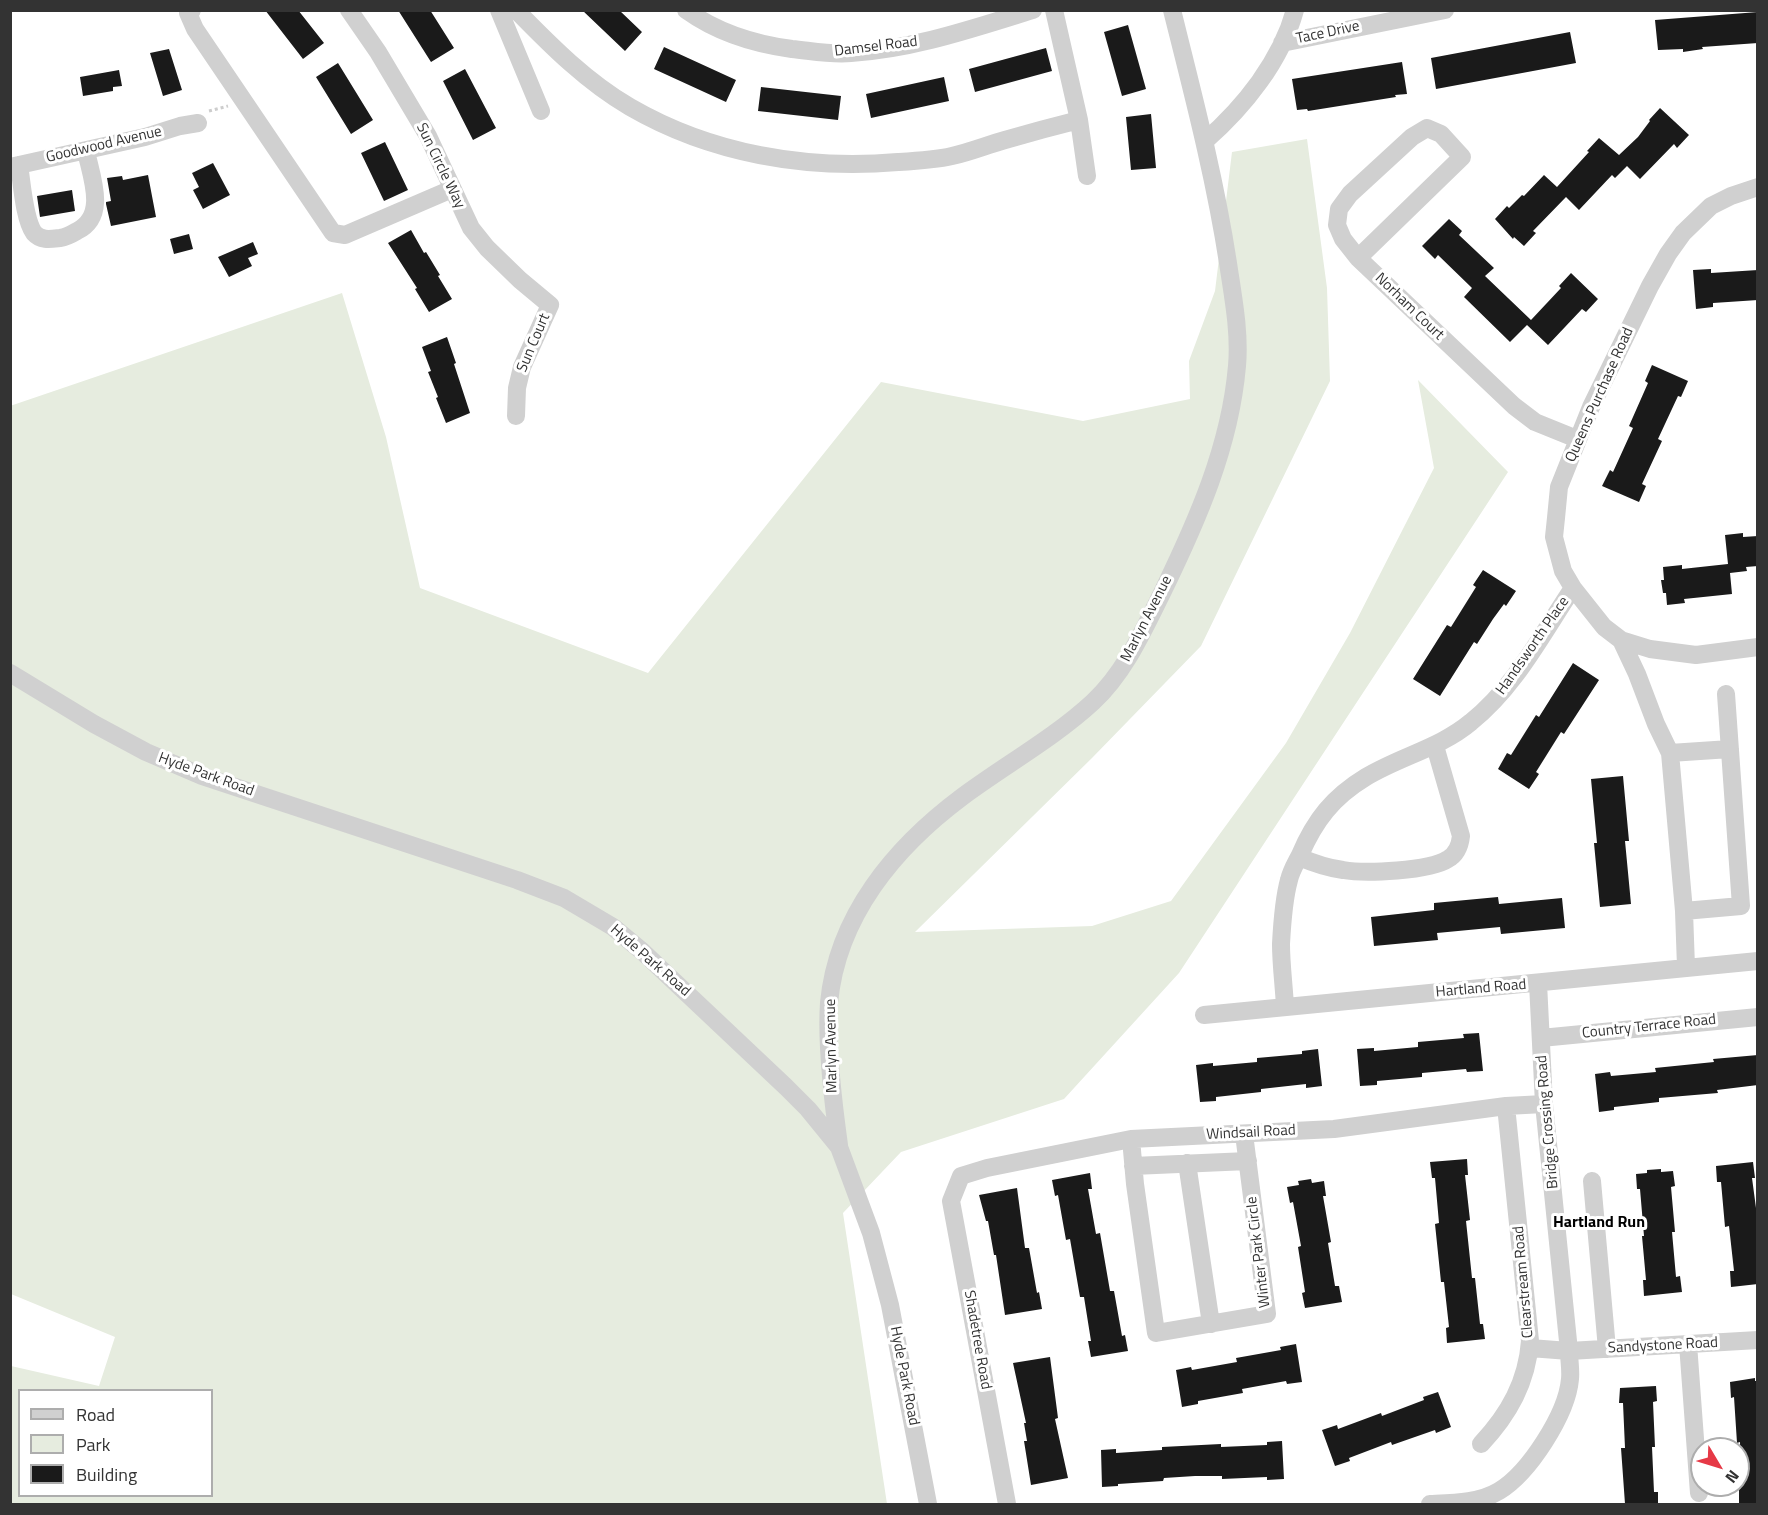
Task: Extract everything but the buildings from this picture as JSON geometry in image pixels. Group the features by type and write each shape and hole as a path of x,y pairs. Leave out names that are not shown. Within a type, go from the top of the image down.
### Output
{"street":[{"path":"499,10 542,111"},
{"path":"516,10 566,60 601,88 630,107 675,130 739,151 780,159 847,165 919,160 952,156 1079,120"},
{"name":"Damsel Road","path":"686,10 724,33 750,41 791,49 850,54 919,43 1034,10"},
{"path":"1054,10 1079,120 1087,176"},
{"name":"Marlyn Avenue","path":"839,1146 834,1112 829,1002 834,972 844,941 864,898 892,861 929,823 1070,721 1109,686 1141,636 1167,583 1213,477 1230,417 1237,363 1235,313 1225,244 1205,141 1172,10"},
{"path":"1205,141 1244,102 1274,60 1295,10"},
{"name":"Tace Drive","path":"1282,43 1445,10"},
{"path":"190,12 195,29 333,233 345,235 452,189"},
{"name":"Sun Circle Way","path":"356,13 428,136 471,228 487,249 519,280 550,305"},
{"name":"Goodwood Avenue","path":"15,166 198,123"},
{"name":"Norham Court","path":"1358,258 1461,157 1441,134 1427,128 1412,137 1350,194 1339,209 1337,225 1343,239 1358,258 1514,406 1535,422 1577,440"},
{"path":"15,166 29,223 35,233 46,240 66,237 82,229 94,214 96,199 86,151"},
{"name":"Queens Purchase Road","path":"1686,967 1684,911 1670,753 1621,640 1604,627 1573,588 1563,571 1554,537 1559,487 1591,406 1650,286 1678,240 1696,219 1711,206 1758,187"},
{"name":"Sun Court","path":"516,416 517,388 522,367 550,305"},
{"name":"Handsworth Place","path":"1285,1007 1281,944 1289,879 1309,833 1320,815 1341,794 1365,777 1392,763 1435,746 1471,723 1495,700 1525,661 1573,588"},
{"path":"1621,640 1650,649 1696,655 1758,647"},
{"name":"Hyde Park Road","path":"10,673 94,724 146,752 213,780 517,880 564,898 613,927 643,952 808,1109 839,1146 871,1233 890,1305 928,1504"},
{"path":"1684,911 1741,906 1726,694"},
{"path":"1299,857 1324,867 1366,872 1437,865 1452,856 1460,844 1461,836 1435,746"},
{"path":"1670,753 1730,749"},
{"name":"Hartland Road","path":"1204,1015 1758,961"},
{"name":"Bridge Crossing Road","path":"1430,1504 1464,1502 1484,1497 1499,1491 1521,1473 1551,1430 1566,1397 1570,1380 1544,1104 1538,983"},
{"name":"Country Terrace Road","path":"1541,1038 1758,1017"},
{"name":"Windsail Road","path":"961,1176 987,1168 1131,1139 1334,1129 1544,1104"},
{"name":"Clearstream Road","path":"1481,1444 1503,1418 1521,1387 1530,1348 1526,1287 1506,1107"},
{"name":"Winter Park Circle","path":"1131,1139 1156,1333 1267,1314 1244,1134"},
{"path":"1133,1166 1248,1161"},
{"path":"1187,1163 1211,1324"},
{"name":"Shadetree Road","path":"961,1176 951,1201 1007,1504"},
{"path":"1592,1181 1607,1349"},
{"name":"Sandystone Road","path":"1530,1348 1569,1351 1758,1340"},
{"path":"1688,1344 1695,1437"}],"path":[{"path":"198,123 198,112 223,108 243,98"}],"green space":[{"path":"1307,139 1327,288 1330,381 1201,646 1092,758 915,932 1092,926 1171,901 1286,743 1350,633 1434,468 1418,380 1508,472 1179,973 1064,1099 901,1152 843,1213 887,1504 11,1504 11,1366 99,1386 115,1337 11,1294 10,406 342,293 386,437 420,588 648,673 881,382 1083,421 1190,399 1189,361 1215,291 1232,152"}],"district":[{"name":"Hartland Run","path":"1599,1223"}]}
